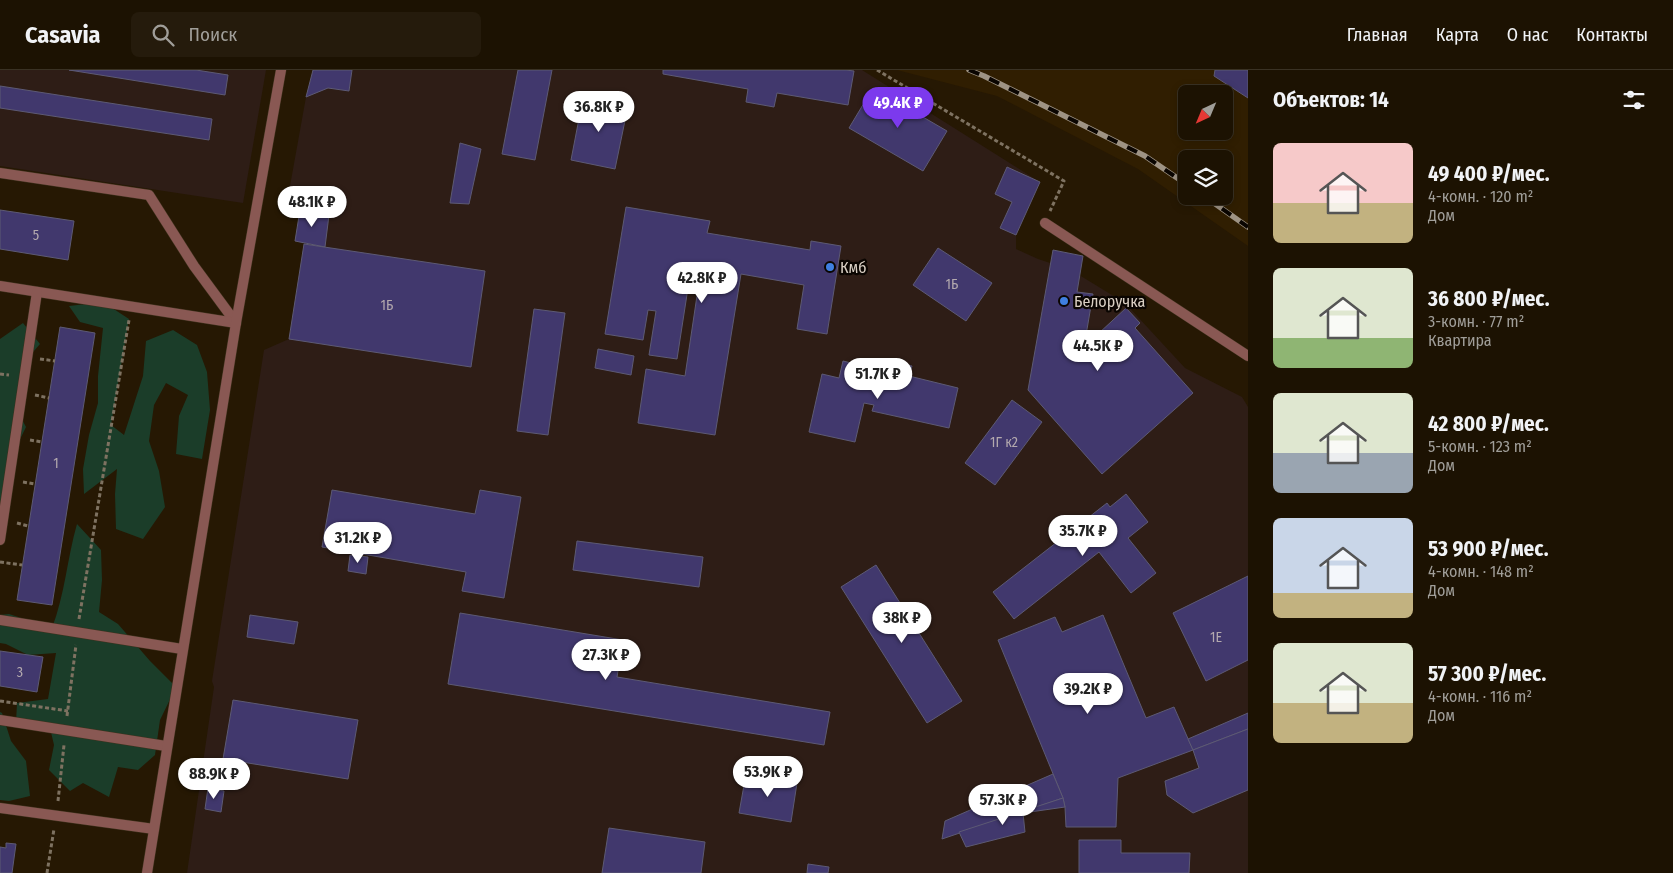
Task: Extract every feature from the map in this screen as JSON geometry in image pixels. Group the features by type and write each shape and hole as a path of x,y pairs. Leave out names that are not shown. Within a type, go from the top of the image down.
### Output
{"street":[{"path":"147,873 166,746 236,323 281,70"},
{"path":"0,173 149,195 194,266 236,323"},
{"path":"1045,223 1248,356"},
{"path":"0,286 236,323"},
{"path":"0,540 37,292"},
{"path":"0,620 182,649"},
{"path":"0,720 166,746"},
{"path":"0,808 154,829"}],"path":[{"path":"877,70 1064,181 1045,223"},
{"path":"77,633 131,307"},
{"path":"0,562 22,565"},
{"path":"0,701 68,711"},
{"path":"47,873 56,816"}],"shaded area":[{"path":"0,70 266,70 243,203 0,166"},
{"path":"313,70 862,70 1040,182 1016,235 1016,249 1071,270 1125,303 1185,368 1242,397 1248,407 1248,873 187,873 214,687 212,681 264,350 289,339 304,244 295,241 300,210 295,190 290,186 306,97"},
{"path":"897,70 1215,70 1233,85 1178,85 1178,140 1233,140 1233,85 1248,98 1248,246 1189,205 1233,205 1233,150 1178,150 1178,197 1138,169 997,96"}],"green space":[{"path":"103,302 129,319 111,425 124,435 143,376 146,341 173,330 197,345 207,372 210,410 202,459 176,454 179,416 188,395 166,383 154,405 149,441 159,471 165,507 143,539 116,529 115,494 117,469 84,494 83,469 89,435 98,403 98,376 103,328 80,322 69,306"},
{"path":"23,323 40,344 21,366 15,406 26,427 13,454 0,513 0,339"},
{"path":"77,524 101,550 102,580 99,612 118,624 150,661 176,687 160,720 155,755 138,770 118,767 109,797 83,783 70,791 49,770 54,745 50,728 16,723 17,703 48,699 56,653 28,655 0,643 0,615 9,614 52,628 60,602"},
{"path":"0,712 2,713 11,741 26,761 30,796 9,801 0,800"}],"building":[{"path":"69,70 196,70 228,75 225,95"},
{"path":"313,70 352,70 349,91 328,88 306,97"},
{"path":"518,70 552,70 535,160 502,154"},
{"path":"663,70 854,71 848,105 777,93 774,107 746,102 748,89 663,74"},
{"path":"1215,70 1248,70 1248,98 1233,88 1233,85 1228,85 1214,76"},
{"path":"0,86 212,119 209,140 0,108"},
{"path":"873,88 947,131 923,171 849,128"},
{"path":"583,98 628,106 615,169 571,160"},
{"path":"460,143 481,149 469,204 450,203"},
{"path":"1007,167 1040,182 1016,235 1000,228 1012,202 995,194"},
{"path":"626,207 710,221 707,233 810,250 811,241 841,246 827,334 797,329 804,285 741,274 715,435 638,423 646,369 685,376 698,289 688,288 677,359 649,355 656,311 648,310 643,340 605,334"},
{"path":"0,210 74,221 68,260 0,249"},
{"path":"300,210 329,215 325,247 295,241"},
{"path":"304,244 485,271 471,367 289,339"},
{"path":"938,248 992,283 966,321 913,285"},
{"path":"1053,250 1083,256 1077,292 1093,294 1084,347 1126,308 1140,323 1135,328 1193,393 1102,474 1028,390"},
{"path":"534,309 565,313 548,435 517,431"},
{"path":"60,327 95,333 52,605 17,600"},
{"path":"598,349 634,356 631,375 595,368"},
{"path":"843,361 897,374 900,363 912,366 909,376 958,388 949,428 872,411 874,405 864,403 855,442 809,432 822,374 839,378"},
{"path":"1012,400 1042,422 995,485 965,463"},
{"path":"332,490 475,514 480,490 521,497 504,598 462,591 466,572 322,547"},
{"path":"1126,494 1148,522 1128,538 1156,573 1131,593 1099,552 1014,619 993,592 1107,503 1110,507"},
{"path":"577,541 703,557 699,587 573,570"},
{"path":"350,555 368,557 366,574 348,571"},
{"path":"876,565 962,701 927,723 841,587"},
{"path":"1248,576 1248,660 1206,681 1173,613"},
{"path":"460,613 623,640 617,677 830,712 824,745 448,684"},
{"path":"250,615 298,622 294,644 247,637"},
{"path":"1103,615 1146,718 1174,707 1193,750 1118,778 1116,827 1066,827 1063,798 998,640 1055,617 1062,632"},
{"path":"0,651 43,657 37,692 0,686"},
{"path":"233,700 358,720 348,779 223,759"},
{"path":"1248,713 1248,729 1193,750 1188,739"},
{"path":"1248,729 1248,790 1193,813 1167,795 1165,781 1199,768 1193,750"},
{"path":"746,774 797,783 791,822 739,813"},
{"path":"1053,774 1063,798 942,839 945,821"},
{"path":"208,788 224,791 221,812 205,809"},
{"path":"1063,798 1065,807 1023,813 1025,832 966,847 959,832"},
{"path":"609,828 705,842 701,873 602,873"},
{"path":"1079,840 1121,840 1121,853 1190,853 1189,873 1079,873"},
{"path":"6,843 16,844 12,873 0,873 0,847 6,848"},
{"path":"808,864 829,867 828,873 807,873"}],"railway":[{"path":"969,70 1145,156 1178,179"},
{"path":"1217,205 1248,227"}],"place":[{"name":"Кмб","path":"830,267"},
{"name":"Белоручка","path":"1064,301"}]}
